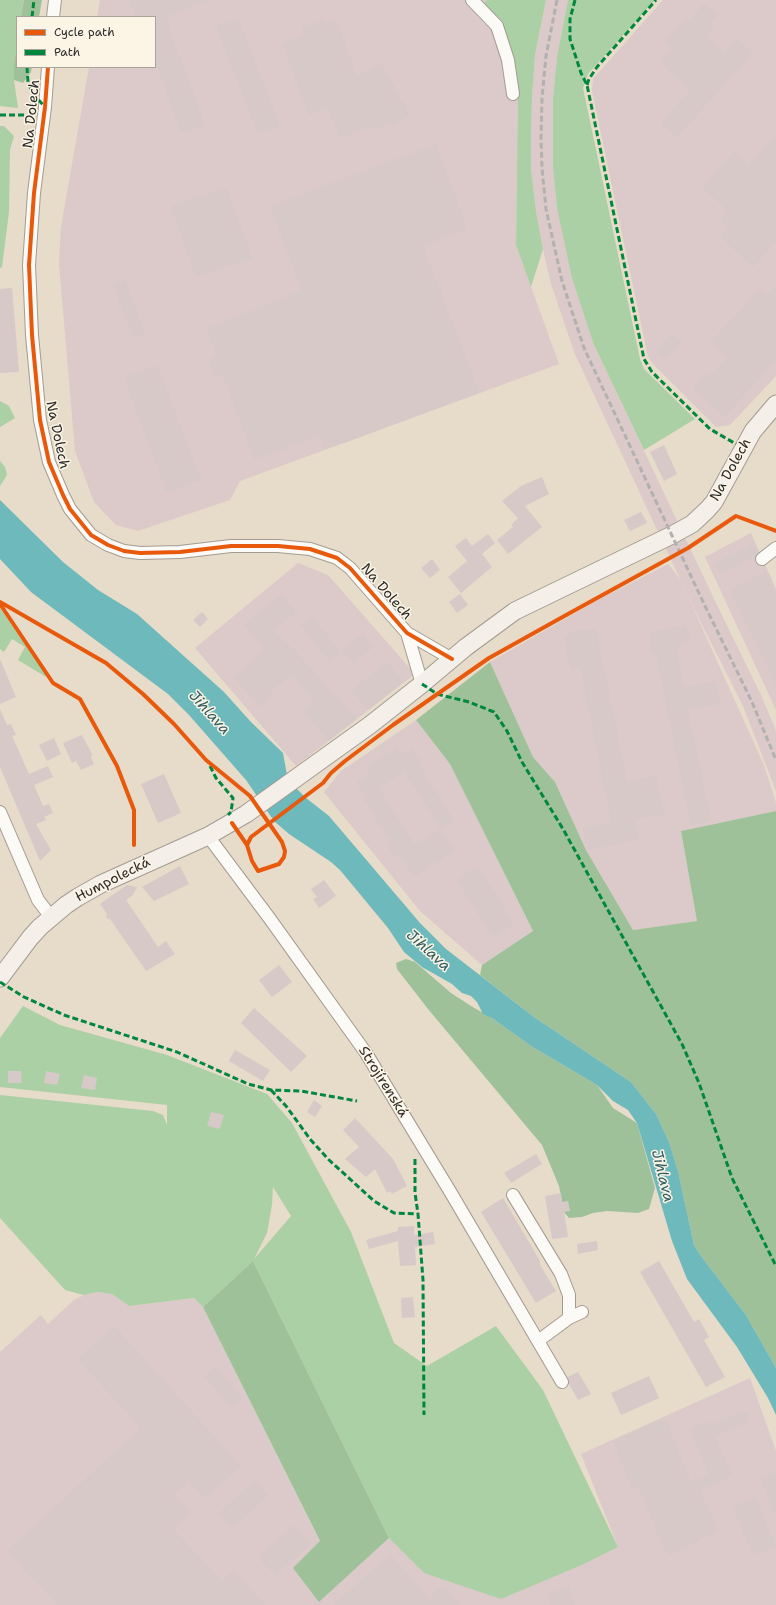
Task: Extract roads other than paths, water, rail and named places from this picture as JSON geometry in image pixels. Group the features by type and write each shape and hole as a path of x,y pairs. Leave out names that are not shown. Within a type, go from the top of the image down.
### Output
{"main road":[{"name":"Na Dolech","path":"208,836 246,814 318,762 422,684 515,611 672,535 700,517 720,493 753,431 776,404"},
{"name":"Humpolecká","path":"0,978 30,938 51,917 66,905 101,884 208,836"}],"street":[{"path":"53,16 55,0"},
{"path":"472,0 497,26 508,60 513,94"},
{"name":"Na Dolech","path":"48,68 45,107 34,194 29,265 32,335 40,420 50,462 63,496 70,509 91,535 108,545 124,551 140,553 180,552 231,546 278,546 310,549 337,558 350,568 407,633 452,659"},
{"path":"762,559 776,548"},
{"name":"Na Dolech","path":"407,633 422,684"},
{"path":"0,812 38,900 51,917"},
{"name":"Strojírenská","path":"208,836 270,919 366,1053 451,1192 562,1382"},
{"path":"513,1195 561,1274 568,1295 569,1318"},
{"path":"538,1341 569,1318 582,1312"}],"water":[{"name":"Jihlava","path":"0,500 63,562 98,590 137,614 224,692 250,721 283,753 287,775 296,788 329,816 420,923 446,949 534,1017 631,1082 656,1114 669,1142 678,1171 694,1245 746,1315 776,1368 776,1415 768,1398 737,1347 687,1279 672,1241 637,1123 628,1110 613,1101 597,1085 531,1046 492,1018 483,1014 477,1002 471,996 462,993 452,984 422,967 404,952 388,928 340,870 331,862 289,834 274,821 246,780 189,715 168,694 31,592 0,559"}],"railway":[{"path":"557,0 546,56 542,98 541,138 546,209 562,281 584,348 705,606 752,702 776,760"}]}
